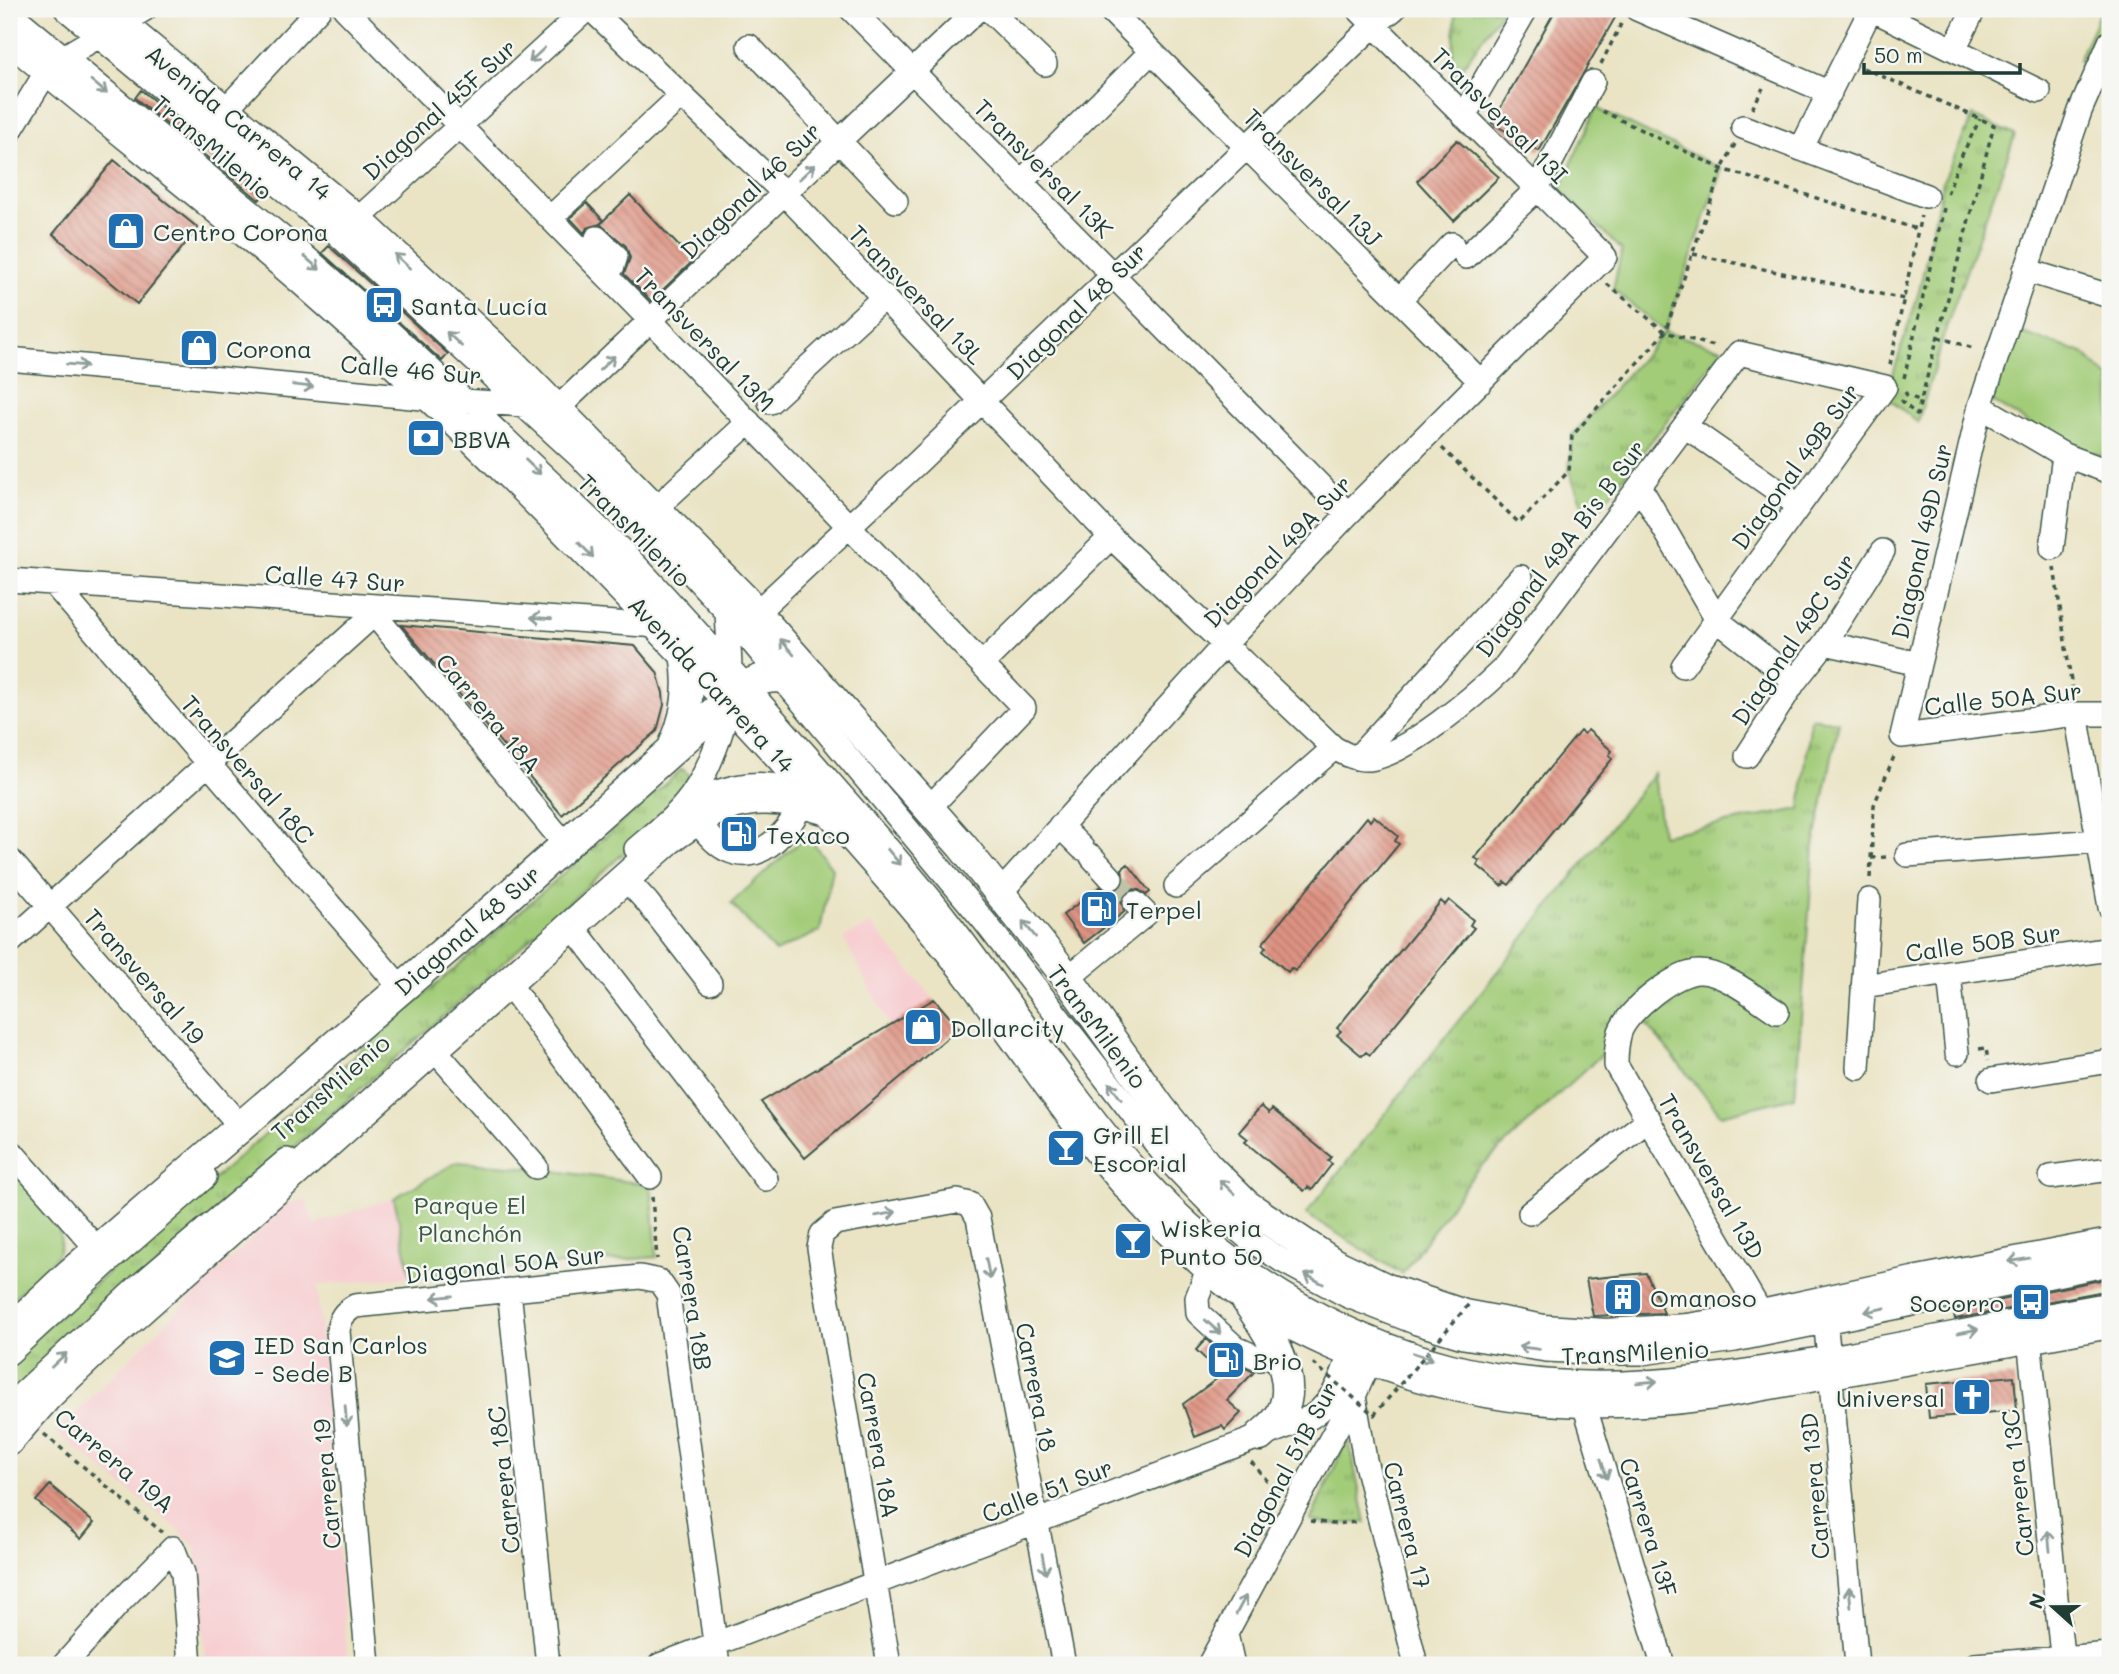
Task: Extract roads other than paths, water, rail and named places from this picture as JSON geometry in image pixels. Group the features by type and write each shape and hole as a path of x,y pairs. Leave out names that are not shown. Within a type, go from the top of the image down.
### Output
{"main road":[{"name":"Avenida Carrera 14","path":"116,20 357,220 511,363 757,612 962,846 1068,978 1174,1127 1226,1186 1269,1222 1334,1263 1375,1296 1516,1326 1606,1334 1687,1329 1762,1315 1825,1311 2110,1244"},
{"name":"Avenida Carrera 14","path":"9,38 55,64 264,248 485,446 658,626 698,651 730,699 824,803 956,957 1114,1169 1181,1244 1243,1295 1299,1329 1364,1347 1426,1379 1477,1392 1584,1404 1677,1399 1830,1366 2110,1324"},
{"path":"675,755 698,651"},
{"name":"Diagonal 48 Sur","path":"9,1331 98,1250 565,844 675,755 730,699 760,678 790,687"},
{"path":"790,687 805,687 818,697 864,749 928,809"},
{"path":"14,1422 573,927 668,840 689,813 739,801 785,799 824,803"},
{"path":"1243,1295 1277,1351 1285,1373 1286,1405 1279,1419 1248,1441"}],"street":[{"name":"TransMilenio","path":"66,9 116,20 335,232 524,405 636,514 727,612 985,922 1138,1122 1195,1190 1250,1239 1270,1253 1309,1276 1375,1296 1463,1337 1546,1350 1611,1353 1642,1353 1704,1345 1825,1311 2110,1264"},
{"path":"225,110 319,9"},
{"name":"Transversal 13M","path":"345,9 1024,708 928,809"},
{"name":"Diagonal 45F Sur","path":"357,220 589,9"},
{"name":"Transversal 13L","path":"589,9 785,193 1111,537 1334,748 1347,756 1357,758"},
{"name":"Transversal 13K","path":"851,9 1348,514"},
{"path":"978,9 1045,64"},
{"name":"Diagonal 46 Sur","path":"557,410 978,9"},
{"name":"Transversal 13J","path":"1109,9 1481,382"},
{"name":"Diagonal 48 Sur","path":"757,612 1246,147 1366,17 1394,9"},
{"path":"1464,116 1527,9"},
{"path":"1801,149 1871,9 2039,91"},
{"path":"1954,49 1974,9"},
{"name":"TransMilenio","path":"9,12 55,64 312,263 464,401 618,547 698,651"},
{"path":"1630,15 1773,68 1830,93"},
{"name":"Transversal 13I","path":"1366,17 1537,189 1598,264"},
{"path":"9,133 55,64 116,20"},
{"name":"Diagonal 49D Sur","path":"1902,736 1980,406 2080,111 2110,42"},
{"path":"749,46 896,201"},
{"path":"1021,182 1151,52"},
{"path":"1399,300 1537,189 1588,92"},
{"path":"550,218 681,96"},
{"path":"1744,127 1939,200"},
{"path":"597,238 616,256 613,266 605,274"},
{"name":"Diagonal 49A Sur","path":"1000,893 1225,644 1348,514 1598,264"},
{"path":"2025,270 2106,295"},
{"path":"770,402 884,297"},
{"name":"Diagonal 49A Bis B Sur","path":"1357,758 1368,759 1383,755 1423,733 1469,701 1503,669 1739,354 1885,387"},
{"name":"Calle 46 Sur","path":"9,359 557,410"},
{"name":"Diagonal 49B Sur","path":"1683,666 1885,387"},
{"path":"1980,406 2064,455 2110,472"},
{"path":"669,496 749,422"},
{"path":"1685,426 1798,505"},
{"path":"2052,548 2064,455"},
{"path":"1640,486 1717,620 1795,681"},
{"path":"982,664 1111,537"},
{"name":"Diagonal 49C Sur","path":"1747,756 1795,681 1825,643 1883,551"},
{"path":"1357,758 1521,578"},
{"name":"Calle 47 Sur","path":"9,580 378,611 658,626"},
{"name":"Transversal 18C","path":"54,584 401,988"},
{"path":"9,943 378,611"},
{"name":"Carrera 18A","path":"378,611 565,844"},
{"name":"TransMilenio","path":"14,1422 139,1286 689,813 730,699 727,612"},
{"path":"1825,643 1919,664"},
{"path":"2076,714 2110,907"},
{"name":"Calle 50A Sur","path":"1902,736 2076,714 2110,714"},
{"path":"1176,886 1334,748"},
{"name":"TransMilenio","path":"9,1353 108,1262 582,850 675,755"},
{"name":"TransMilenio","path":"824,803 937,908 986,969 1091,1113 1165,1202 1216,1247 1364,1347 1493,1375 1575,1384 1649,1382 1830,1366 2110,1304"},
{"path":"689,813 716,842 741,854 760,851 775,842 794,819 824,803"},
{"path":"1060,826 1111,878"},
{"path":"1908,855 2098,841"},
{"name":"Transversal 19","path":"9,859 241,1127"},
{"path":"626,879 710,983"},
{"path":"1858,1069 1869,900"},
{"path":"1068,978 1146,914 1135,903"},
{"path":"573,927 766,1179"},
{"name":"Calle 50B Sur","path":"1863,986 2110,949"},
{"name":"Transversal 13D","path":"1762,1315 1616,1065 1620,1031 1632,1013 1673,980 1700,971 1723,977 1777,1012"},
{"path":"1949,973 1957,1053"},
{"path":"509,984 650,1177"},
{"path":"434,1049 536,1167"},
{"path":"1991,1080 2110,1061"},
{"path":"1530,1213 1648,1119"},
{"path":"9,1149 98,1250"},
{"path":"2051,1177 2110,1169"},
{"name":"Carrera 18A","path":"889,1665 819,1248 822,1234 835,1223 957,1201 970,1204"},
{"name":"Carrera 18","path":"970,1204 978,1218 1063,1665"},
{"path":"1209,1267 1197,1298 1198,1313 1247,1355 1260,1359 1277,1351"},
{"name":"Diagonal 50A Sur","path":"355,1306 640,1277 659,1281"},
{"name":"Carrera 18B","path":"659,1281 668,1294 716,1655"},
{"name":"Carrera 18C","path":"509,1290 548,1665"},
{"name":"Diagonal 51B Sur","path":"1209,1665 1354,1396 1375,1296"},
{"name":"Carrera 19","path":"355,1306 347,1311 340,1321 338,1331 368,1665"},
{"name":"Carrera 13D","path":"1825,1311 1857,1665"},
{"name":"Carrera 13C","path":"2029,1338 2062,1662"},
{"name":"Calle 51 Sur","path":"660,1665 716,1655 875,1583 1311,1417 1322,1410 1341,1377 1364,1347"},
{"name":"Carrera 17","path":"1354,1396 1359,1432 1416,1665"},
{"name":"Carrera 13F","path":"1584,1404 1663,1665"},
{"name":"Carrera 19A","path":"64,1665 173,1548 183,1573 190,1665"},
{"path":"1226,1634 1233,1665"},
{"path":"1975,1665 2062,1662 2110,1654"}],"tunnel":[{"path":"1111,878 1135,903"}],"place":[{"name":"Centro Corona","path":"126,231"},
{"name":"Santa Lucía","path":"384,305"},
{"name":"Corona","path":"199,348"},
{"name":"BBVA","path":"426,438"},
{"name":"Texaco","path":"739,834"},
{"name":"Terpel","path":"1099,909"},
{"name":"Dollarcity","path":"923,1027"},
{"name":"Grill El Escorial","path":"1066,1148"},
{"name":"Wiskeria Punto 50","path":"1133,1241"},
{"name":"Omanoso","path":"1623,1297"},
{"name":"Socorro","path":"2031,1302"},
{"name":"IED San Carlos - Sede B","path":"227,1358"},
{"name":"Brio","path":"1226,1360"},
{"name":"Universal","path":"1972,1397"}],"park label":[{"name":"Parque El Planchón","path":"470,1218"}]}
